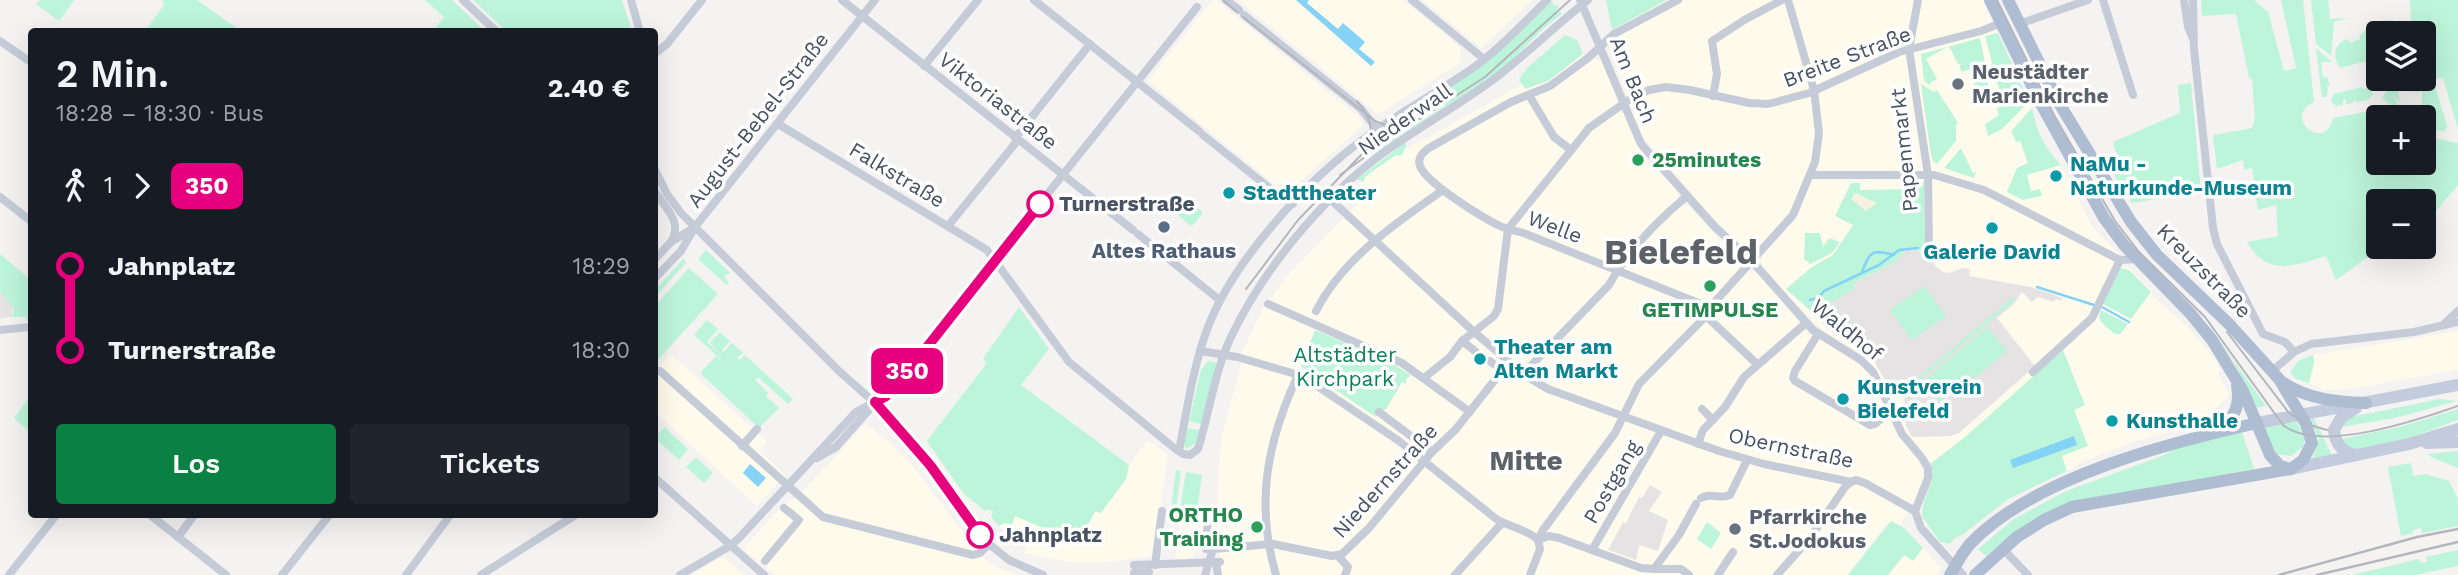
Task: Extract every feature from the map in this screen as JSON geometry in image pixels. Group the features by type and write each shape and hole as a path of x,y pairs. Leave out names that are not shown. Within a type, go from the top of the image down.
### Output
{"main road":[{"name":"Kreuzstraße","path":"1990,0 2099,210 2118,239 2203,328 2235,376 2273,460 2280,466 2291,469 2303,460 2312,443 2310,432 2301,415 2276,375 2230,324 2167,266 2143,239 2082,143 2008,0"},
{"path":"2276,375 2294,388 2315,397 2366,403"},
{"path":"2215,433 2228,422 2237,405 2235,376"},
{"path":"1956,572 1969,546 2009,511 2036,496 2141,453 2257,423 2458,385"},
{"path":"2437,390 2458,393"},
{"path":"2360,455 2348,453 2340,447 2334,430 2341,418 2366,403"},
{"path":"2444,434 2458,423"},
{"path":"1975,575 2002,548 2044,520 2084,504 2291,469 2409,444 2458,429"},
{"path":"2409,444 2458,442"}],"street":[{"path":"463,0 493,28"},
{"path":"631,0 639,28"},
{"path":"658,51 667,44 702,0"},
{"name":"Viktoriastraße","path":"842,0 1217,298"},
{"name":"August-Bebel-Straße","path":"658,275 681,251 695,227 875,0"},
{"path":"924,66 978,0"},
{"path":"1034,0 1278,195 1293,204"},
{"path":"1226,0 1361,109 1377,129"},
{"path":"1412,0 1484,60"},
{"name":"Niederwall","path":"1547,0 1484,60 1377,129 1337,160 1293,204 1231,282 1208,326 1182,453 1195,453 1199,445 1213,382 1241,317 1298,236 1331,200 1378,157 1497,77 1584,1"},
{"name":"Niederwall","path":"1420,159 1429,148 1511,102 1549,86 1614,34 1678,0"},
{"path":"1713,96 1717,74 1712,41 1782,0"},
{"path":"1538,540 1615,433 1639,384 1793,215 1812,175 1819,133 1814,90 1788,0"},
{"name":"Papenmarkt","path":"1918,0 1909,49 1928,175 1929,247"},
{"path":"2019,24 2088,0"},
{"path":"2103,0 2133,95"},
{"path":"2184,0 2188,27 2194,42"},
{"path":"2193,0 2194,42 2206,172 2217,244 2263,334 2285,342 2294,352"},
{"name":"Am Bach","path":"1584,1 1641,144 1715,227 1751,260"},
{"path":"680,575 730,546 858,410 886,396 897,384 1200,4"},
{"name":"Breite Straße","path":"1508,229 1589,128 1633,97 1649,90 1666,88 1768,104 1814,90 1899,52 1981,31 2001,23"},
{"path":"0,41 28,60"},
{"path":"948,226 1090,44"},
{"path":"1529,95 1554,137 1572,150"},
{"name":"Falkstraße","path":"778,124 988,250 1069,362 1182,453"},
{"name":"Welle","path":"1420,159 1423,171 1443,190 1498,225 1617,270 1706,311 1719,334 1757,364"},
{"path":"1812,175 1928,175 1984,190 2120,260 2137,260"},
{"path":"658,176 673,204 695,227 840,372 875,402 930,465 989,544 1009,560 1043,575"},
{"path":"1313,320 1340,275 1391,227 1443,190"},
{"path":"658,196 677,224 676,235 671,242"},
{"path":"1523,374 1609,285 1617,270 1660,218 1687,196"},
{"path":"0,197 28,219"},
{"name":"Obernstraße","path":"1331,200 1474,332 1488,349 1548,389 1748,460 1851,482 1865,482 1915,511 1921,528 1956,572"},
{"name":"August-Bebel-Straße","path":"658,256 671,242 695,227"},
{"path":"1424,378 1450,357 1462,341 1494,316 1498,309 1508,229"},
{"name":"Waldhof","path":"1751,260 1818,334 1870,368 1902,434 1928,468 1928,478 1915,511"},
{"path":"2033,372 2092,318 2120,260"},
{"path":"1268,304 1313,320 1424,378 1470,412"},
{"path":"2442,325 2458,311"},
{"path":"2276,375 2294,352 2311,344 2414,332 2458,322"},
{"path":"1698,444 1702,432 1725,407 1732,386 1806,323"},
{"path":"0,330 28,327"},
{"path":"1818,334 1794,371 1795,381 1870,425 1891,411"},
{"path":"1462,341 1475,351"},
{"path":"1201,351 1224,354 1298,375 1372,422 1502,523 1533,535 1538,540 1540,549 1531,575"},
{"path":"1490,362 1502,371"},
{"name":"Niedernstraße","path":"1338,556 1369,528 1424,461 1470,412 1491,381 1509,362"},
{"path":"1657,365 1664,372"},
{"path":"660,371 823,517 973,555 980,553 989,544"},
{"path":"1276,575 1269,544 1265,485 1270,447 1283,406 1298,375"},
{"path":"1702,409 1713,420"},
{"path":"1379,412 1432,452"},
{"path":"742,446 757,429"},
{"name":"Postgang","path":"1592,550 1667,430"},
{"path":"1654,569 1679,536 1699,501 1707,495 1731,495 1748,460"},
{"path":"658,481 764,575"},
{"path":"1777,575 1802,548 1851,482"},
{"path":"765,561 799,520 785,508"},
{"path":"1151,569 1163,511"},
{"path":"9,575 54,518"},
{"path":"154,518 226,575"},
{"path":"178,537 192,518"},
{"path":"282,575 327,518"},
{"path":"409,574 448,518"},
{"path":"481,575 571,518"},
{"path":"1208,518 1206,549 1216,549 1217,575"},
{"path":"1455,575 1502,523"},
{"path":"1538,540 1552,536 1639,569 1681,569 1689,575"},
{"name":"Niedernstraße","path":"1216,549 1269,544 1338,556 1348,567 1345,575"},
{"path":"2002,548 2028,575"},
{"path":"1718,575 1733,552"},
{"path":"1134,569 1215,562"},
{"path":"1205,575 1215,562"}],"shaded area":[{"path":"1216,0 1360,118 1363,125 1290,191 1283,191 1148,81 1212,1"},
{"path":"1238,0 1403,0 1461,48 1460,63 1378,114"},
{"path":"1423,0 1532,0 1481,48"},
{"path":"1667,0 1982,0 2029,102 2040,139 2066,174 2092,227 2117,252 2121,266 2129,268 2152,292 2151,295 2186,325 2209,352 2220,369 2218,375 2229,394 2227,398 2215,409 2182,428 2138,440 2079,463 2074,468 2025,489 1997,506 1950,544 1940,542 1923,521 1921,513 1932,479 1933,466 1905,432 1875,371 1861,357 1820,328 1788,296 1762,266 1761,255 1755,249 1746,248 1721,227 1642,136 1609,47 1611,41 1617,38 1612,30"},
{"path":"1588,53 1592,59 1601,61 1619,103 1617,106 1620,113 1623,113 1634,139 1646,158 1678,192 1677,202 1689,206 1717,237 1741,258 1741,265 1748,271 1756,272 1809,334 1858,363 1871,375 1899,435 1920,459 1925,470 1920,491 1900,525 1893,521 1885,525 1848,575 1222,575 1218,538 1212,538 1187,560 1175,558 1181,515 1217,519 1219,458 1223,432 1242,352 1265,305 1289,274 1362,199 1360,181 1401,150 1523,84 1525,88 1561,72"},
{"path":"1906,250 1929,251 1936,267 1943,272 1970,269 1969,276 2031,287 2063,298 2061,301 2055,299 2054,302 2038,297 2032,302 2022,292 2014,304 1997,318 2035,366 1959,433 1951,436 1912,437 1906,426 1904,395 1894,396 1875,363 1827,328 1811,311 1854,289 1855,282 1894,263"},
{"path":"0,291 13,307 11,316 0,319"},
{"path":"2458,331 2458,370 2349,389 2325,390 2309,383 2314,363 2313,355"},
{"path":"671,354 767,442 759,451 785,475 757,506 658,415 658,368"},
{"path":"866,424 912,465 981,556 994,566 1015,575 775,575 743,549 781,507 796,498"},
{"path":"1148,440 1168,455 1153,556 1100,563 1074,563 1041,557 1024,553 1027,542 1009,538 999,526 1014,515 1064,537 1066,532 1095,511 1101,513 1126,479 1129,465"},
{"path":"1650,485 1662,492 1649,511 1668,520 1658,551 1639,545 1636,560 1608,550 1623,522 1627,524 1639,497 1642,498"},
{"path":"1923,548 1941,568 1938,575 1888,575 1905,555 1913,561"},
{"path":"719,558 724,558 745,575 691,575"}],"green space":[{"path":"40,0 74,0 59,21 36,4"},
{"path":"162,0 197,0 236,28 147,28 164,5"},
{"path":"425,0 452,0 482,28 435,28 444,17"},
{"path":"473,0 622,0 631,28 503,28"},
{"path":"1552,0 1554,6 1557,4 1559,7 1555,11 1562,14 1500,72 1347,178 1386,144 1445,106 1437,96 1397,119 1457,81"},
{"path":"1606,0 1667,0 1612,30"},
{"path":"2201,0 2254,0 2268,12 2284,71 2296,68 2281,0 2303,0 2314,102 2305,108 2302,116 2308,129 2322,133 2329,128 2333,118 2366,112 2366,175 2436,175 2436,138 2458,143 2458,185 2436,211 2436,189 2366,189 2366,258 2336,280 2326,256 2283,266 2264,261 2247,242 2278,236 2276,205 2258,210 2252,168 2244,170 2243,160 2217,169 2213,135 2252,128 2255,118 2252,79 2249,78 2236,14 2202,16"},
{"path":"2311,0 2328,0 2330,19 2348,18 2334,22 2331,56 2316,44"},
{"path":"2410,0 2458,0 2458,130 2443,78 2436,78 2436,21 2411,21"},
{"path":"2366,29 2366,61 2340,68 2335,55 2337,47 2347,39 2350,43 2360,39"},
{"path":"1998,33 2029,102 2002,129 1988,136 1985,124 1999,115 1997,108 2003,105 1985,36"},
{"path":"1565,35 1577,40 1583,54 1548,81 1525,89 1519,79 1527,68"},
{"path":"1980,38 1985,63 1962,72 1959,66 1961,64 1958,64 1949,46"},
{"path":"1948,47 1926,59 1937,79 1930,83 1931,86 1924,81 1921,54"},
{"path":"2316,48 2332,62 2321,62 2323,77 2327,77 2330,85 2327,86 2326,97 2322,97"},
{"path":"1987,76 1990,99 1986,103 1979,92 1981,90 1979,91 1974,83"},
{"path":"2191,83 2201,192 2132,203 2114,175 2117,157 2113,142 2180,113 2178,85"},
{"path":"1921,84 1934,92 1937,90 1958,123 1956,141 1937,164 1931,155"},
{"path":"2362,87 2372,91 2373,94 2368,100 2354,100 2353,103 2346,104 2346,99 2343,100 2343,105 2336,106 2331,101 2333,94"},
{"path":"2436,88 2447,126 2444,132 2436,130 2436,105 2421,105 2423,91 2436,91"},
{"path":"2387,91 2398,91 2400,103 2393,95 2398,105 2391,105 2382,98"},
{"path":"2032,108 2042,139 2061,165 2027,175 2031,191 2040,189 2042,196 2023,200 2007,192 2017,168 2028,163 2020,141 2016,142 2011,131"},
{"path":"1406,142 1401,156 1396,155 1366,176 1363,182 1357,179"},
{"path":"1961,148 1973,173 1976,172 1974,178 1944,168"},
{"path":"1924,182 1925,244 1929,251 1906,250 1894,263 1855,282 1854,289 1811,311 1786,289 1812,267 1833,255 1853,225 1835,216 1851,183 1860,183 1860,190 1912,189 1912,183"},
{"path":"1183,197 1202,211 1193,225 1174,212 1173,209"},
{"path":"1805,233 1820,233 1823,247 1829,238 1840,242 1832,253 1810,264 1804,259"},
{"path":"706,250 730,273 724,276 729,283 727,285 698,259"},
{"path":"0,254 28,277 28,321 26,317 9,317 13,314 13,307 0,291"},
{"path":"684,258 686,263 658,294 658,287"},
{"path":"689,268 718,294 658,360 658,303"},
{"path":"2120,268 2129,270 2151,292 2131,319 2103,304"},
{"path":"1924,286 1946,316 1912,340 1890,310"},
{"path":"2013,297 2015,300 1907,391 1905,389"},
{"path":"1019,307 1049,349 1021,385 1129,465 1126,479 1101,513 1095,511 1081,539 1066,532 1064,537 1015,516 1012,525 1005,523 999,526 991,517 993,511 985,511 964,494 927,441 987,363 983,359"},
{"path":"2101,310 2128,324 2120,334 2115,334 2103,324"},
{"path":"707,320 718,329 707,342 722,356 710,343 720,332 730,341 722,350 724,352 732,343 743,353 737,358 739,360 745,355 793,399 788,404 758,377 755,380 779,408 759,428 700,373 716,356 725,363 694,335"},
{"path":"2205,320 2266,406 2255,408 2235,364"},
{"path":"1987,327 2007,351 1974,379 1970,375 1940,402 1923,382"},
{"name":"Altstädter Kirchpark","path":"1315,330 1388,361 1411,375 1406,379 1406,384 1402,382 1386,409 1376,417 1301,366"},
{"path":"2063,350 2085,405 2074,410 2088,446 2062,456 2067,471 2008,499 1950,544 1940,542 1922,517 1932,477 1931,463 1964,438"},
{"path":"2313,355 2314,363 2309,383 2296,379 2290,373 2298,361"},
{"path":"1208,361 1215,362 1216,365 1201,424 1189,421 1201,370"},
{"path":"28,399 28,430 14,418"},
{"path":"2440,399 2457,401 2395,418 2340,427 2351,417"},
{"path":"2458,409 2458,420 2387,445 2358,449 2349,447 2341,439 2400,427"},
{"path":"2314,418 2332,456 2312,460 2319,440 2311,419"},
{"path":"2297,422 2305,439 2303,447 2291,456 2277,454 2263,427"},
{"path":"664,427 688,449 679,460 658,441 658,434"},
{"path":"1187,428 1200,430 1195,444 1186,449 1184,444"},
{"path":"2242,432 2254,469 2076,502 2008,538 1986,556 1978,549 2014,519 2066,491 2162,456 2183,445"},
{"path":"2458,451 2458,468 2428,454"},
{"path":"696,457 713,473 704,483 686,467"},
{"path":"2411,463 2413,476 2426,474 2449,481 2458,499 2458,526 2422,533 2421,528 2401,536 2388,467"},
{"path":"1176,470 1181,471 1176,509 1171,508"},
{"path":"1186,472 1202,475 1197,511 1180,509"},
{"path":"1891,521 1904,528 1923,548 1913,561 1904,555 1888,575 1848,575"},
{"path":"1707,522 1721,533 1711,549 1697,539"},
{"path":"2458,550 2458,566 2415,575 2352,575 2419,559 2421,563 2427,562 2426,557"}],"sand":[{"path":"1855,193 1877,203 1866,211 1851,199"}],"water":[{"path":"1296,0 1309,0 1307,3 1338,29 1343,23 1365,42 1359,49 1375,62 1371,66"},
{"path":"2074,436 2077,445 2013,468 2010,460"},
{"path":"750,464 766,478 758,487 743,473"}],"waterway":[{"path":"1810,300 1879,265 1899,250 1918,248"},
{"path":"1862,272 1873,253 1894,255"},
{"path":"2037,287 2094,305"},
{"path":"2102,307 2129,322"}],"tram line":[{"path":"1223,0 1237,12"},
{"path":"1340,175 1401,131 1485,77 1570,0"},
{"path":"1997,0 2054,115 2115,221 2139,252 2205,317 2283,425 2299,433 2344,435 2395,426 2458,406"},
{"path":"1243,17 1375,121 1390,127 1407,124"},
{"path":"1246,289 1298,220 1366,150 1370,124 1366,112 1357,101"},
{"path":"2227,332 2289,413 2306,424 2327,430"}],"railway":[{"path":"2279,575 2417,537 2458,529"},
{"path":"2317,575 2458,542"}],"bus line":[{"name":"350","path":"980,535 919,451 875,402 886,396 920,356 1040,204"}],"place":[{"name":"Neustädter Marienkirche","path":"1958,84"},
{"name":"25minutes","path":"1638,160"},
{"name":"NaMu - Naturkunde-Museum","path":"2056,176"},
{"name":"Stadttheater","path":"1229,193"},
{"name":"Turnerstraße","path":"1040,204"},
{"name":"Altes Rathaus","path":"1164,227"},
{"name":"Galerie David","path":"1992,228"},
{"name":"GETIMPULSE","path":"1710,286"},
{"name":"Theater am Alten Markt","path":"1480,359"},
{"name":"Kunstverein Bielefeld","path":"1843,399"},
{"name":"Kunsthalle","path":"2112,421"},
{"name":"ORTHO Training","path":"1257,527"},
{"name":"Pfarrkirche St.Jodokus","path":"1735,529"},
{"name":"Jahnplatz","path":"980,535"}],"district":[{"name":"Bielefeld","path":"1681,252"},
{"name":"Mitte","path":"1526,460"}]}
